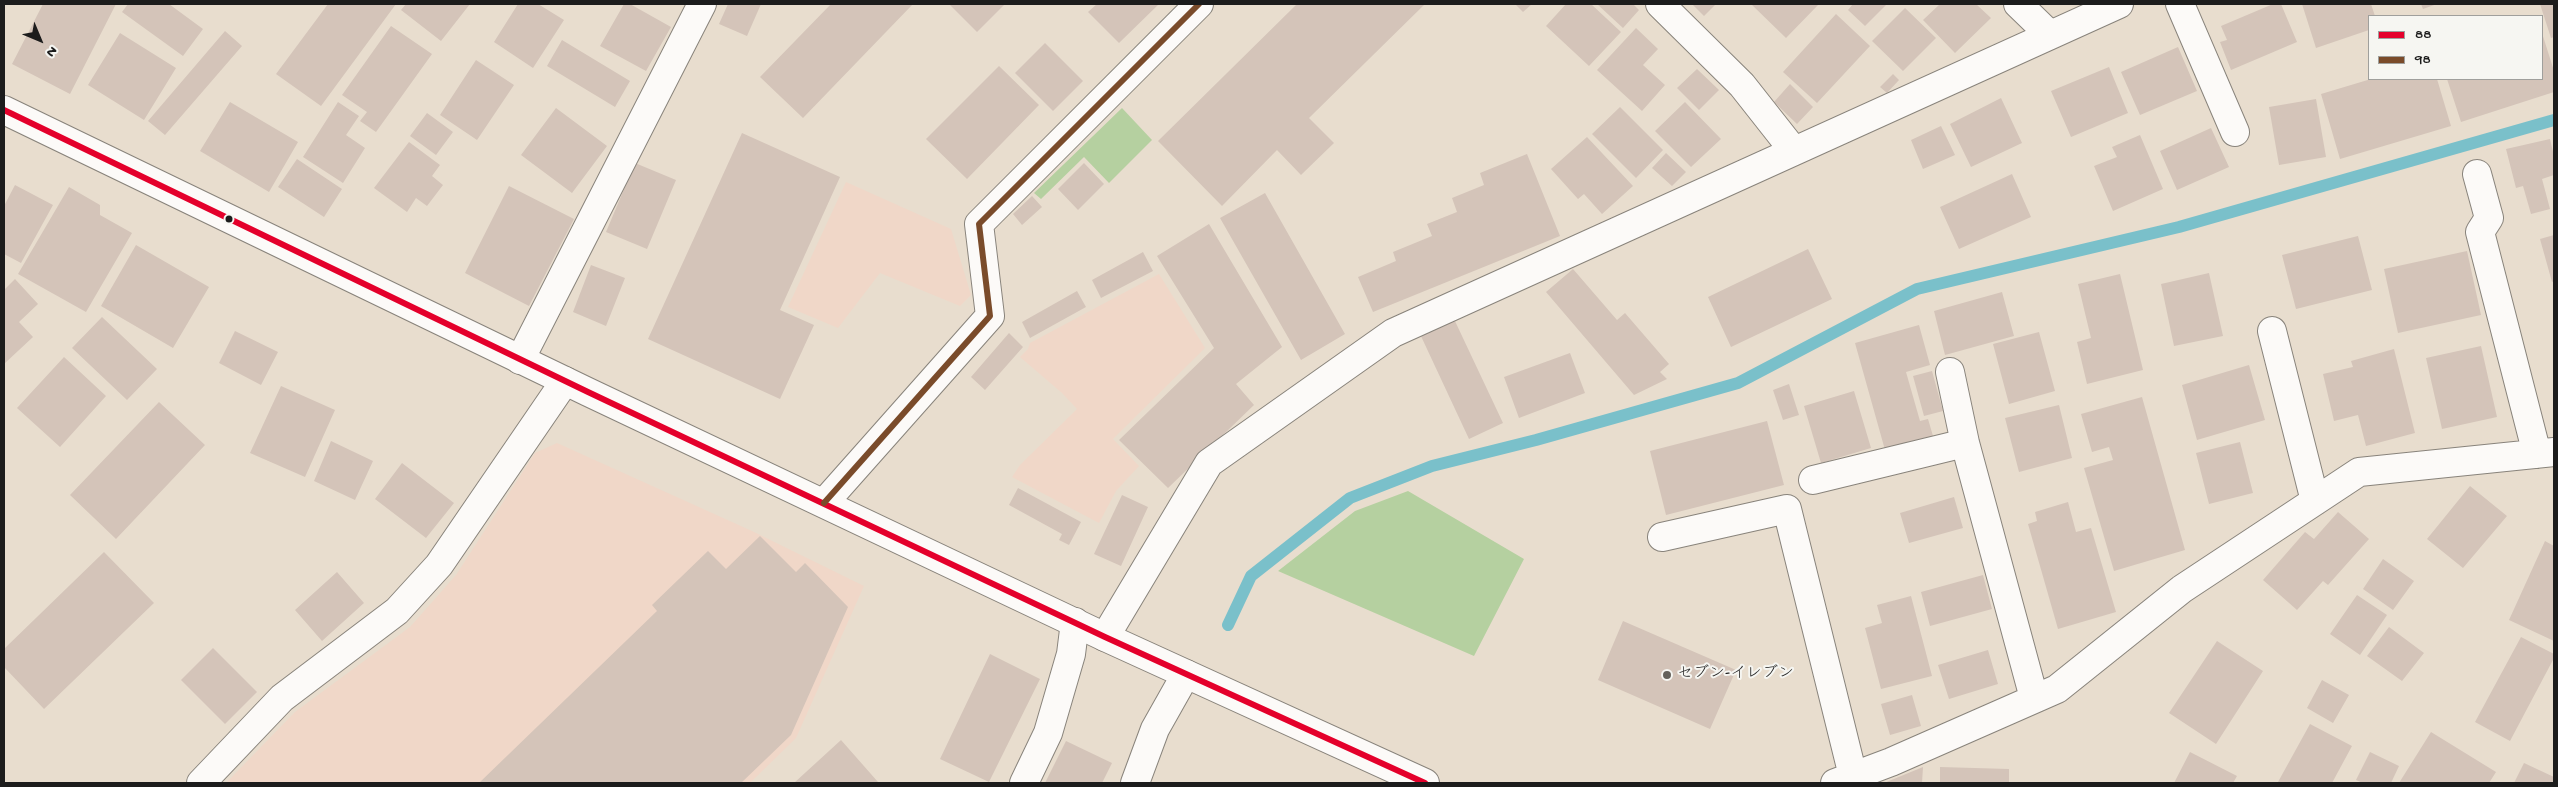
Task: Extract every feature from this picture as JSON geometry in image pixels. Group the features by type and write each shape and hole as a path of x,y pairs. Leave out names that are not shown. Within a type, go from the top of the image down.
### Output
{"street":[{"path":"520,360 702,4"},
{"path":"824,503 990,316 979,224 1199,4"},
{"path":"1660,4 1742,85 1794,151"},
{"path":"2018,4 2050,35"},
{"path":"1106,636 1209,463 1393,333 2119,4"},
{"path":"2180,4 2234,132"},
{"path":"4,110 520,360 1186,674 1425,783"},
{"path":"1662,536 1787,509 1844,780 1892,762 2057,688 2182,589 2358,472 2545,453 2480,232 2489,218 2477,174"},
{"path":"2272,331 2315,501"},
{"path":"1950,372 1965,443 2034,698"},
{"path":"201,783 282,698 403,604 439,565 565,381"},
{"path":"1813,480 1965,443"},
{"path":"1024,783 1048,734 1071,654 1075,622"},
{"path":"1134,783 1155,729 1186,674"}],"shaded area":[{"path":"846,182 951,229 971,295 960,306 880,273 838,328 788,307"},
{"path":"1159,274 1205,348 1113,439 1139,466 1116,491 1099,523 1012,477 1020,465 1077,409 1062,393 1020,357 1028,349 1030,343"},
{"path":"557,443 752,531 864,586 796,738 750,783 226,783 295,712 410,627 456,575 535,453"}],"green space":[{"path":"1122,108 1152,140 1109,183 1084,157 1041,199 1034,193"},
{"path":"1408,491 1524,559 1474,656 1278,571 1355,511"}],"building":[{"path":"43,4 116,4 70,94 12,64"},
{"path":"128,4 169,4 203,29 183,56 122,12"},
{"path":"328,4 396,4 321,106 276,74"},
{"path":"406,4 470,4 441,41 401,10"},
{"path":"518,4 538,4 564,20 533,68 494,42"},
{"path":"624,4 630,4 671,27 646,71 600,46"},
{"path":"728,4 761,4 747,36 719,24"},
{"path":"831,4 913,4 803,118 760,77"},
{"path":"949,4 1005,4 977,32"},
{"path":"1097,4 1159,4 1119,43 1088,12"},
{"path":"1297,4 1425,4 1309,118 1334,143 1301,175 1277,150 1222,206 1158,141"},
{"path":"1515,4 1532,4 1523,12"},
{"path":"1566,4 1591,4 1621,32 1589,66 1546,26"},
{"path":"1597,4 1633,4 1639,10 1623,28"},
{"path":"1692,4 1716,4 1704,16"},
{"path":"1751,4 1819,4 1786,38"},
{"path":"1853,4 1887,4 1865,26 1848,10"},
{"path":"1940,4 1976,4 1991,18 1955,53 1923,20"},
{"path":"2273,4 2281,4 2297,42 2231,70 2220,42 2227,40 2221,26"},
{"path":"2302,4 2371,4 2375,15 2368,15 2368,30 2316,48"},
{"path":"2421,4 2437,4 2423,9"},
{"path":"2540,4 2554,4 2554,37 2551,38"},
{"path":"1905,8 1936,38 1903,71 1872,41"},
{"path":"1836,14 1870,46 1817,103 1783,72"},
{"path":"391,26 432,54 376,132 360,121 367,112 342,95"},
{"path":"1636,28 1658,49 1643,65 1665,85 1642,111 1597,70"},
{"path":"225,31 242,46 165,135 148,121"},
{"path":"120,33 176,68 144,120 88,85"},
{"path":"2543,36 2554,71 2554,92 2461,122 2447,80 2543,80"},
{"path":"562,40 630,81 615,107 547,66"},
{"path":"1045,43 1083,81 1053,111 1015,73"},
{"path":"2178,47 2197,91 2140,115 2121,72"},
{"path":"476,60 514,85 477,140 440,115"},
{"path":"999,66 1039,105 967,179 926,139"},
{"path":"2109,67 2128,113 2071,137 2051,91"},
{"path":"1697,69 1719,90 1699,110 1677,88"},
{"path":"1893,74 1899,80 1887,93 1880,87"},
{"path":"2368,80 2437,80 2451,126 2340,159 2321,94"},
{"path":"1790,84 1813,107 1797,124 1774,102"},
{"path":"2001,98 2022,143 1971,167 1950,124"},
{"path":"2316,99 2326,157 2279,165 2269,107"},
{"path":"230,102 298,142 269,192 200,151"},
{"path":"338,102 359,116 346,135 365,148 343,183 303,157"},
{"path":"1685,102 1721,139 1691,167 1655,131"},
{"path":"1620,107 1663,150 1636,178 1592,134"},
{"path":"556,108 607,146 572,193 521,155"},
{"path":"427,113 453,132 436,155 410,136"},
{"path":"1941,126 1955,155 1923,169 1911,140"},
{"path":"2211,128 2229,167 2177,190 2160,151"},
{"path":"742,133 840,177 780,310 814,325 780,399 648,339"},
{"path":"2140,135 2163,189 2113,211 2094,166 2117,157 2112,147"},
{"path":"1587,137 1633,186 1602,214 1584,194 1578,199 1551,169"},
{"path":"2550,139 2554,156 2554,175 2542,179 2550,209 2531,214 2523,186 2516,188 2506,149"},
{"path":"409,142 440,165 432,176 443,185 427,206 416,198 407,212 374,188"},
{"path":"1666,153 1686,172 1672,186 1652,168"},
{"path":"1527,154 1560,236 1373,312 1358,277 1396,261 1393,252 1432,236 1427,224 1457,212 1452,198 1484,185 1480,173"},
{"path":"297,159 342,189 324,217 278,187"},
{"path":"635,163 676,180 647,249 606,232"},
{"path":"1084,163 1104,184 1078,210 1058,189"},
{"path":"2012,174 2031,217 1959,249 1940,207"},
{"path":"15,185 53,205 21,263 4,254 4,206"},
{"path":"509,186 574,219 529,306 465,273"},
{"path":"69,187 100,205 100,215 132,233 86,312 18,274"},
{"path":"1265,193 1345,334 1301,360 1220,218"},
{"path":"1032,196 1042,207 1022,225 1013,214"},
{"path":"1209,224 1282,347 1236,384 1254,405 1168,488 1119,440 1214,348 1157,256"},
{"path":"2554,235 2554,281 2552,282 2540,239"},
{"path":"2358,236 2372,290 2296,309 2282,255"},
{"path":"136,245 209,287 173,348 101,306"},
{"path":"1808,249 1832,299 1731,347 1708,297"},
{"path":"2467,251 2481,315 2398,333 2384,269"},
{"path":"1143,252 1153,271 1101,298 1092,280"},
{"path":"591,265 625,278 606,326 573,312"},
{"path":"1573,269 1617,320 1625,313 1669,364 1660,372 1667,379 1634,395 1546,292"},
{"path":"2209,273 2223,336 2174,346 2161,284"},
{"path":"2120,274 2143,370 2087,384 2077,342 2091,338 2078,284"},
{"path":"15,279 38,304 19,322 33,337 4,364 4,290"},
{"path":"1077,291 1086,307 1030,338 1022,322"},
{"path":"2002,292 2014,336 1945,355 1934,311"},
{"path":"102,317 157,369 127,400 72,348"},
{"path":"1454,319 1503,423 1469,439 1420,334"},
{"path":"1919,325 1930,365 1906,372 1920,421 1928,419 1933,436 1885,450 1855,343"},
{"path":"235,331 278,352 261,385 219,363"},
{"path":"2039,332 2055,391 2009,404 1993,344"},
{"path":"1009,333 1023,347 985,390 971,377"},
{"path":"2481,346 2497,417 2442,429 2426,358"},
{"path":"2394,349 2415,433 2366,446 2358,415 2334,421 2323,374 2353,367 2351,361"},
{"path":"1570,353 1585,393 1519,418 1504,377"},
{"path":"64,357 106,396 60,447 17,408"},
{"path":"2249,365 2265,420 2197,440 2182,385"},
{"path":"1932,371 1943,411 1924,416 1913,376"},
{"path":"1789,384 1799,415 1783,420 1773,390"},
{"path":"281,386 335,410 305,477 250,453"},
{"path":"1854,391 1871,448 1821,463 1804,406"},
{"path":"2142,397 2185,550 2114,571 2084,468 2113,460 2109,447 2092,452 2081,414"},
{"path":"159,402 205,445 116,539 70,495"},
{"path":"2059,405 2072,458 2019,472 2005,418"},
{"path":"1767,421 1784,485 1666,515 1650,451"},
{"path":"331,441 373,461 355,500 314,481"},
{"path":"2240,442 2253,493 2209,504 2196,453"},
{"path":"402,463 454,503 426,538 375,499"},
{"path":"2470,486 2507,516 2463,568 2427,539"},
{"path":"1018,488 1081,522 1069,545 1059,540 1062,534 1009,505"},
{"path":"1122,495 1148,507 1121,566 1094,554"},
{"path":"1954,497 1963,528 1909,543 1900,513"},
{"path":"2068,502 2076,532 2091,528 2116,612 2058,629 2028,524 2037,521 2035,512"},
{"path":"2338,512 2369,539 2328,585 2323,581 2297,610 2263,580 2305,532 2314,539"},
{"path":"760,536 796,572 805,563 848,607 791,735 741,783 479,783 657,611 652,605 708,551 726,569"},
{"path":"2545,541 2554,546 2554,641 2509,620"},
{"path":"104,552 154,603 44,709 4,667 4,649"},
{"path":"2383,559 2414,581 2393,610 2363,589"},
{"path":"337,572 364,603 322,641 295,610"},
{"path":"1983,575 1992,609 1930,626 1921,592"},
{"path":"2357,595 2387,615 2360,655 2330,634"},
{"path":"1911,596 1932,676 1881,689 1865,628 1882,623 1877,605"},
{"name":"セブン-イレブン","path":"1623,621 1736,670 1710,729 1598,680"},
{"path":"2389,627 2424,653 2402,681 2367,656"},
{"path":"2521,637 2554,654 2554,658 2510,741 2475,722"},
{"path":"2217,641 2263,671 2216,744 2169,713"},
{"path":"213,648 257,692 225,724 181,680"},
{"path":"1988,650 1998,684 1949,699 1938,665"},
{"path":"990,654 1040,679 989,782 940,759"},
{"path":"2322,680 2349,695 2333,723 2307,708"},
{"path":"1912,695 1921,726 1890,735 1881,704"},
{"path":"2310,724 2352,746 2332,783 2278,782"},
{"path":"2431,732 2496,772 2489,783 2399,783"},
{"path":"841,740 878,782 794,783"},
{"path":"1066,741 1112,763 1102,783 1045,783"},
{"path":"2190,752 2237,776 2233,783 2174,783"},
{"path":"2370,752 2399,766 2391,783 2363,783 2356,780"},
{"path":"2524,763 2554,777 2554,783 2514,783"},
{"path":"1923,767 1922,783 1884,783"},
{"path":"1940,767 2009,769 2009,783 1940,783"}],"waterway":[{"path":"1228,625 1251,576 1350,498 1432,466 1536,440 1738,383 1917,289 2179,227 2554,120"}],"transit line":[{"name":"98","path":"824,503 990,316 979,224 1199,4"},
{"name":"88","path":"4,110 588,392 1105,637 1425,783"}],"place":[{"name":"セブン-イレブン","path":"1667,675"}]}
